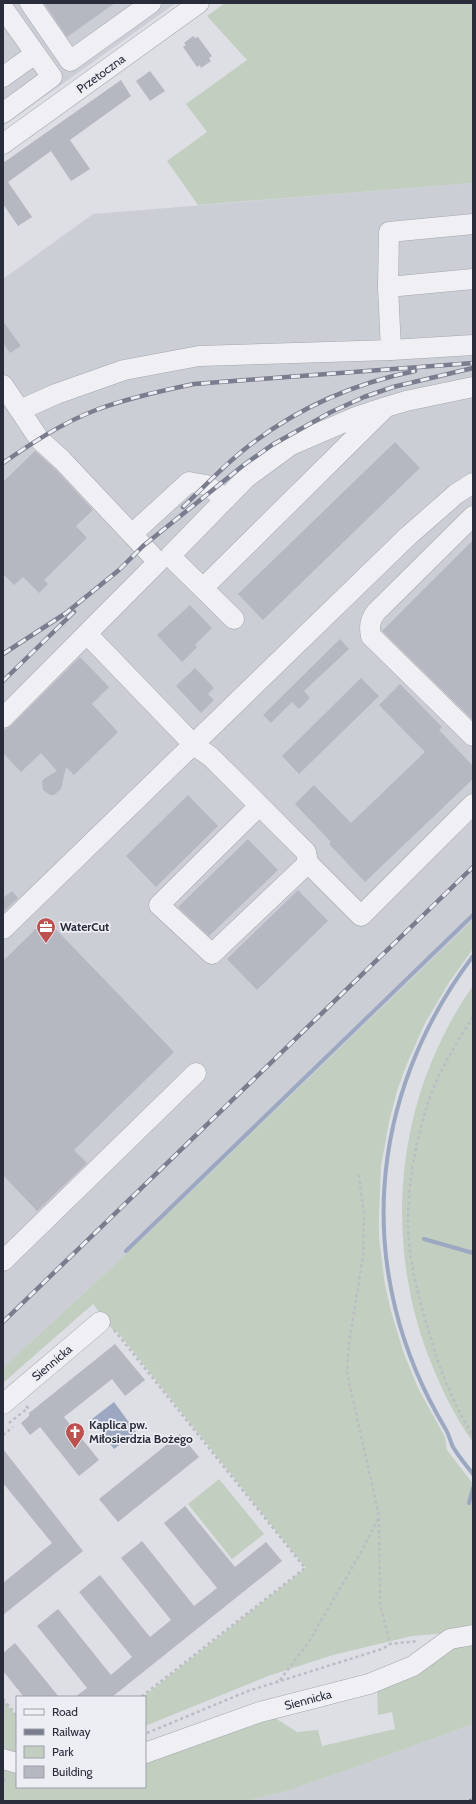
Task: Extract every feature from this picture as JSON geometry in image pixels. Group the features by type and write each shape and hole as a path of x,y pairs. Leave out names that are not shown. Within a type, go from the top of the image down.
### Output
{"street":[{"path":"30,3 70,61 151,3"},
{"name":"Przetoczna","path":"3,144 199,3"},
{"path":"3,8 52,77 3,113"},
{"path":"3,77 35,54"},
{"path":"391,350 388,287 388,232 473,224"},
{"path":"388,287 473,279"},
{"path":"20,410 56,394 124,370 199,356 391,350 473,344"},
{"path":"3,385 39,439 62,460 158,562 3,718"},
{"path":"234,619 170,556 246,478 291,445 356,417 406,401 473,387"},
{"path":"203,588 386,407"},
{"path":"132,534 189,482 206,485 226,499"},
{"path":"3,929 408,536 456,494 473,483"},
{"path":"473,516 376,612 371,619 369,627 371,636 473,736"},
{"path":"87,634 194,744 210,757 306,852 308,863 361,916 473,804"},
{"path":"260,806 159,905 212,954 308,863"},
{"path":"3,1261 196,1072"},
{"name":"Siennicka","path":"3,1404 108,1326"},
{"name":"Siennicka","path":"146,1753 260,1712 368,1684 413,1666 450,1640 470,1636"},
{"path":"3,1759 16,1763"}],"path":[{"path":"473,1017 448,1058 428,1102 415,1150 409,1203 410,1252 420,1301 446,1383 462,1418 473,1435"},
{"path":"360,1175 364,1216 364,1256 349,1343 347,1373 379,1516 380,1603 390,1644"},
{"path":"108,1326 305,1568 143,1696"},
{"path":"3,1435 13,1427"},
{"path":"280,1680 308,1644 360,1554 379,1516"},
{"path":"146,1734 224,1700 280,1680 382,1649 390,1644 420,1641"},
{"path":"3,1699 16,1715"}],"shaded area":[{"path":"3,3 176,3 3,126"},
{"path":"473,183 473,920 124,1256 3,1368 3,279 93,214"},
{"path":"473,1724 473,1801 247,1801 287,1791"}],"green space":[{"path":"225,3 473,3 473,183 198,205 167,161 207,132 186,104 247,60 207,16"},
{"path":"473,920 473,949 450,981 425,1023 397,1091 389,1122 381,1166 379,1238 385,1285 404,1354 418,1388 445,1437 447,1450 473,1484 473,1631 412,1636 333,1655 268,1676 146,1726 146,1696 144,1696 306,1568 116,1330 114,1331 93,1304 3,1383 3,1368 124,1256"},
{"path":"473,986 473,1442 442,1389 417,1322 407,1273 402,1223 404,1173 412,1124 426,1076 446,1030"},
{"path":"219,1479 264,1534 232,1559 188,1504"},
{"path":"473,1640 473,1724 287,1791 247,1801 3,1801 3,1766 16,1772 16,1788 146,1788 146,1761 272,1716 297,1732 318,1730 322,1746 395,1729 392,1712 378,1715 377,1687 441,1653"},
{"path":"3,1700 16,1716 16,1755 3,1751"}],"water":[{"path":"114,1402 136,1432 114,1449 92,1419"}],"building":[{"path":"44,3 115,3 67,37"},
{"path":"193,36 195,38 198,37 212,56 209,58 211,61 201,68 200,65 197,67 183,47 186,45 184,43"},
{"path":"150,71 165,91 150,101 136,81"},
{"path":"121,80 131,96 70,140 90,169 71,181 51,151 8,182 32,217 18,226 3,204 3,163"},
{"path":"3,321 21,346 10,353 3,343"},
{"path":"395,442 420,468 263,620 238,594"},
{"path":"35,451 55,469 93,510 76,526 87,538 44,580 48,584 39,593 23,577 14,585 3,574 3,482"},
{"path":"473,540 473,720 382,631"},
{"path":"190,605 212,628 195,645 197,647 182,662 157,635"},
{"path":"340,639 349,649 304,691 310,698 299,709 292,702 271,723 263,715"},
{"path":"80,657 109,687 92,704 118,732 74,775 66,767 61,789 54,795 50,795 43,790 42,781 57,771 41,753 21,772 3,753 3,731 11,726"},
{"path":"195,668 214,688 208,694 214,700 201,713 176,686"},
{"path":"361,678 379,696 299,774 282,756"},
{"path":"400,684 442,727 439,730 473,766 473,779 365,882 329,844 331,842 295,804 314,785 351,823 425,752 379,705"},
{"path":"188,795 218,826 156,887 126,856"},
{"path":"248,839 278,870 209,936 178,907"},
{"path":"298,890 328,921 257,990 227,959"},
{"path":"12,891 18,898 3,912 3,898"},
{"path":"46,919 174,1052 74,1150 87,1163 37,1211 3,1175 3,961"},
{"path":"115,1344 145,1380 125,1396 112,1379 64,1417 99,1460 79,1476 40,1427 30,1435 21,1423 29,1416 29,1413"},
{"path":"180,1434 199,1457 118,1522 99,1499"},
{"path":"3,1449 83,1551 3,1615 3,1583 52,1543 3,1483"},
{"path":"185,1506 235,1567 266,1542 282,1561 113,1696 76,1696 87,1688 37,1626 58,1609 111,1675 132,1657 79,1592 100,1575 150,1637 171,1620 121,1558 142,1541 194,1606 217,1588 164,1523"},
{"path":"15,1643 58,1696 23,1696 3,1671 3,1653"}],"waterway":[{"path":"126,1251 473,915"},
{"path":"473,956 437,1011 411,1068 393,1127 384,1188 385,1248 396,1309 415,1369 448,1433 453,1447 473,1474"},
{"path":"424,1239 473,1253"},
{"path":"469,1503 473,1488"}],"railway":[{"path":"3,463 48,434 83,415 144,395 194,384 473,363"},
{"path":"3,654 66,613 119,570 143,546 245,464 272,445 331,412 364,397 393,387 473,368"},
{"path":"183,507 241,452 268,432 308,408 371,382 415,371"},
{"path":"3,681 74,612"},
{"path":"3,1322 473,867"}],"place":[{"name":"WaterCut","path":"46,944"},
{"name":"Kaplica pw. Miłosierdzia Bożego","path":"75,1449"}]}
